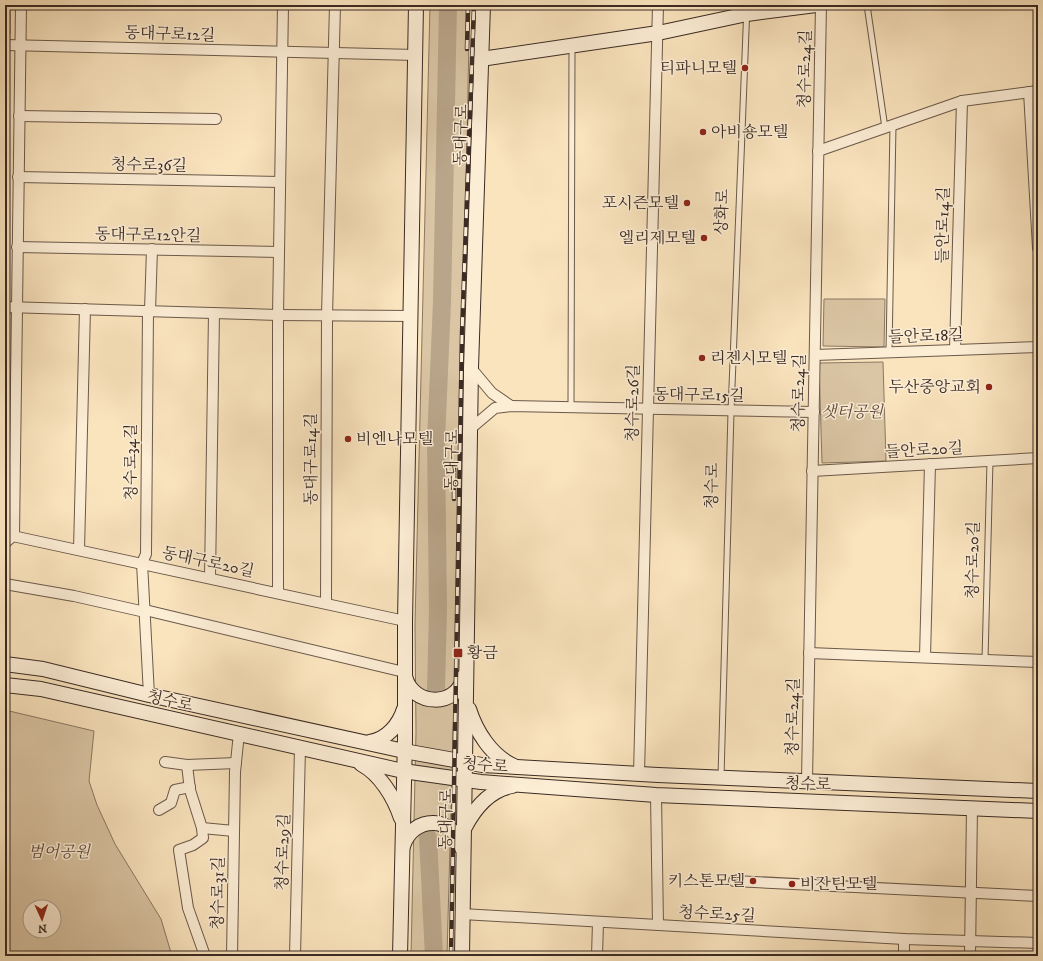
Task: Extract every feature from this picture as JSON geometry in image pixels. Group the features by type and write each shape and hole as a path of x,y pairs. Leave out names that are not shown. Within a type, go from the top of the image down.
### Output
{"main road":[{"path":"400,956 405,707 404,672 412,316 416,5"},
{"name":"동대구로","path":"462,956 462,859 465,828 465,671 468,644 470,368 483,5"},
{"path":"481,59 572,44 658,33 747,10 816,5"},
{"name":"청수로","path":"5,664 43,669 149,695 370,742 404,751 464,762 639,774 1038,791"},
{"path":"404,672 412,691 420,697 430,700 440,700 454,693 463,681 465,671"},
{"name":"청수로","path":"5,684 41,689 403,771 464,780 656,795 972,807 1038,811"},
{"path":"466,695 471,716 481,735 506,763 514,766"},
{"path":"370,742 376,741 393,729 405,707"},
{"path":"350,758 369,768 377,777 393,800 403,824"},
{"path":"465,828 479,806 493,794 501,788 519,785"},
{"path":"402,854 404,842 411,831 418,826 435,823 443,825 456,835 462,846 462,859"}],"street":[{"path":"5,543 9,535 16,307 21,5"},
{"path":"278,315 283,5"},
{"path":"327,315 335,5"},
{"name":"청수로26길","path":"639,774 658,5"},
{"name":"청수로24길","path":"807,781 821,5"},
{"name":"동대구로12길","path":"5,45 416,55"},
{"path":"818,151 962,101 1033,92 1038,248"},
{"name":"들안로14길","path":"955,350 962,101"},
{"path":"19,116 216,119"},
{"name":"청수로36길","path":"18,177 280,182"},
{"name":"동대구로12안길","path":"17,247 279,252"},
{"path":"149,311 152,249"},
{"path":"5,307 278,315 412,316"},
{"path":"79,550 85,309"},
{"name":"청수로34길","path":"149,311 146,554 142,563 149,695"},
{"path":"210,578 214,313"},
{"name":"동대구로14길","path":"278,315 278,592"},
{"name":"동대구로14길","path":"326,603 327,315"},
{"name":"들안로18길","path":"815,355 1038,347"},
{"path":"470,368 492,393 511,406"},
{"name":"동대구로15길","path":"469,430 495,408 511,406 814,412"},
{"name":"들안로20길","path":"812,471 1038,458"},
{"path":"924,657 930,464"},
{"name":"동대구로20길","path":"9,535 278,592 405,621"},
{"path":"5,584 74,596 145,611 404,672"},
{"path":"809,653 1038,662"},
{"name":"청수로31길","path":"232,956 236,763 240,733"},
{"name":"청수로29길","path":"295,956 300,748"},
{"path":"165,762 187,765 236,763"},
{"path":"187,765 190,786 202,828 234,831"},
{"path":"159,810 171,803 175,790 190,786"},
{"name":"청수로25길","path":"656,795 658,926 904,939 1038,943"},
{"path":"970,956 972,807"},
{"name":"청수로31길","path":"202,828 203,838 193,845 179,850 188,908 205,956"},
{"path":"734,881 1038,896"},
{"path":"462,914 658,926"},
{"path":"597,956 598,922"},
{"path":"904,939 904,956"}],"lane":[{"path":"867,5 889,126 889,352"},
{"name":"상화로","path":"731,411 747,10"},
{"path":"571,408 572,44"},
{"name":"청수로","path":"721,778 731,411"},
{"name":"청수로20길","path":"986,660 990,461"}],"green space":[{"path":"5,5 10,5 10,34 5,34"},
{"path":"430,5 470,5 462,403 447,956 411,956 416,732 415,624"},
{"path":"824,299 885,299 884,347 823,346"},
{"name":"샛터공원","path":"883,362 886,461 822,463 819,363"},
{"name":"범어공원","path":"5,710 94,731 89,781 97,805 115,844 161,919 172,956 5,956"}],"waterway":[{"path":"436,689 438,610 436,441 442,302 448,5"},
{"path":"428,838 434,956"}],"railway":[{"path":"467,49 468,5"},
{"path":"451,956 462,334 474,5"},
{"path":"454,463 454,499"}],"place":[{"name":"티파니모텔","path":"745,68"},
{"name":"아비숑모텔","path":"703,132"},
{"name":"포시즌모텔","path":"687,203"},
{"name":"엘리제모텔","path":"704,238"},
{"name":"리젠시모텔","path":"702,358"},
{"name":"두산중앙교회","path":"989,387"},
{"name":"비엔나모텔","path":"348,439"},
{"name":"황금","path":"458,653"},
{"name":"키스톤모텔","path":"753,881"},
{"name":"비잔틴모텔","path":"792,884"}]}
